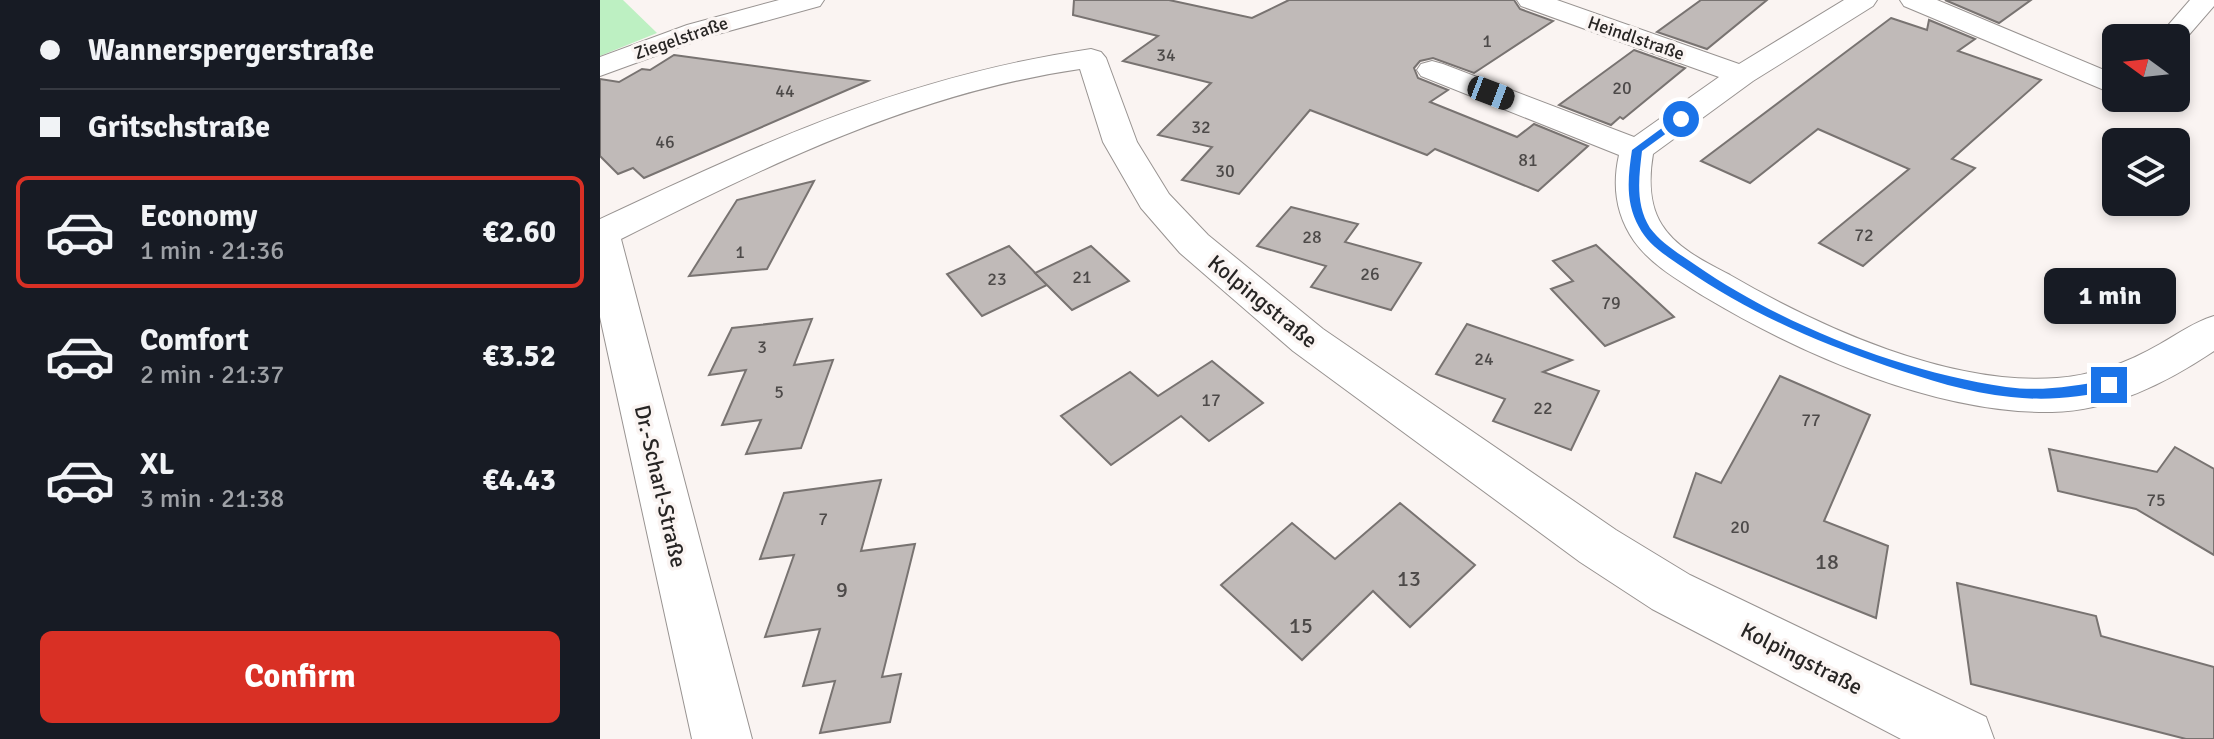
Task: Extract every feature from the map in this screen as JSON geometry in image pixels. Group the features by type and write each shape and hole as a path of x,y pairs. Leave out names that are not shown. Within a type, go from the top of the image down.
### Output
{"street":[{"name":"Ziegelstraße","path":"600,67 697,31 810,0"},
{"name":"Heindlstraße","path":"1531,0 1742,75"},
{"path":"1863,0 1742,75 1637,150 1632,184 1635,205 1645,228 1663,248 1729,294 1776,318 1884,362 1941,379 2008,392 2052,395 2128,381 2157,367 2214,331"},
{"path":"1914,0 2102,80"},
{"path":"2184,24 2205,0"},
{"name":"Kolpingstraße","path":"600,234 821,130 906,99 994,74 1091,58 1120,142 1154,200 1194,244 1308,340 1598,546 1671,592 1964,739"},
{"path":"1432,70 1637,150"},
{"name":"Dr.-Scharl-Straße","path":"600,234 722,739"}],"green space":[{"path":"600,0 623,0 657,33 600,56"}],"building":[{"path":"1074,0 1169,0 1252,18 1289,0 1514,0 1520,9 1553,21 1474,73 1433,58 1420,61 1414,68 1418,78 1448,90 1430,102 1517,137 1534,124 1588,146 1538,191 1435,149 1427,155 1310,110 1239,194 1182,180 1212,147 1158,135 1211,83 1123,61 1158,36 1073,15"},
{"path":"1701,0 1767,0 1707,49 1657,32"},
{"path":"1945,0 2031,0 1999,23"},
{"path":"1891,18 1927,30 1929,20 1975,39 1958,51 2041,80 1952,159 1975,168 1863,266 1819,243 1909,169 1818,129 1750,183 1701,161"},
{"path":"1634,50 1685,68 1623,119 1620,117 1611,125 1559,105"},
{"path":"674,55 868,81 644,178 633,168 618,174 600,156 600,79 619,82 642,69 650,70"},
{"path":"814,181 767,269 689,276 737,200"},
{"path":"1291,207 1358,224 1345,242 1421,263 1391,310 1311,287 1326,266 1257,246"},
{"path":"1596,245 1674,317 1605,346 1551,289 1573,281 1553,261"},
{"path":"1009,246 1047,285 982,316 947,274"},
{"path":"1091,246 1129,281 1072,310 1035,273"},
{"path":"812,319 794,365 833,360 801,448 746,454 761,420 722,425 746,370 709,375 732,328"},
{"path":"1467,324 1572,360 1543,372 1599,391 1571,450 1493,421 1505,399 1436,374"},
{"path":"1212,361 1263,403 1209,441 1181,416 1111,465 1061,416 1130,372 1158,396"},
{"path":"1780,376 1870,415 1824,521 1888,546 1876,618 1674,537 1696,473 1721,483"},
{"path":"2175,447 2214,469 2214,555 2136,509 2058,491 2049,449 2157,472"},
{"path":"881,480 861,551 915,544 882,677 901,674 890,722 820,733 835,681 803,686 820,629 765,637 794,555 760,559 784,493"},
{"path":"1400,503 1475,565 1410,627 1373,591 1302,660 1221,585 1292,523 1335,559"},
{"path":"1957,583 2096,616 2101,636 2214,667 2214,739 2186,739 1971,684"}],"route":[{"path":"1681,119 1637,150 1632,184 1635,205 1645,228 1663,248 1729,294 1828,341 1941,379 2008,392 2052,395 2109,385"}]}
